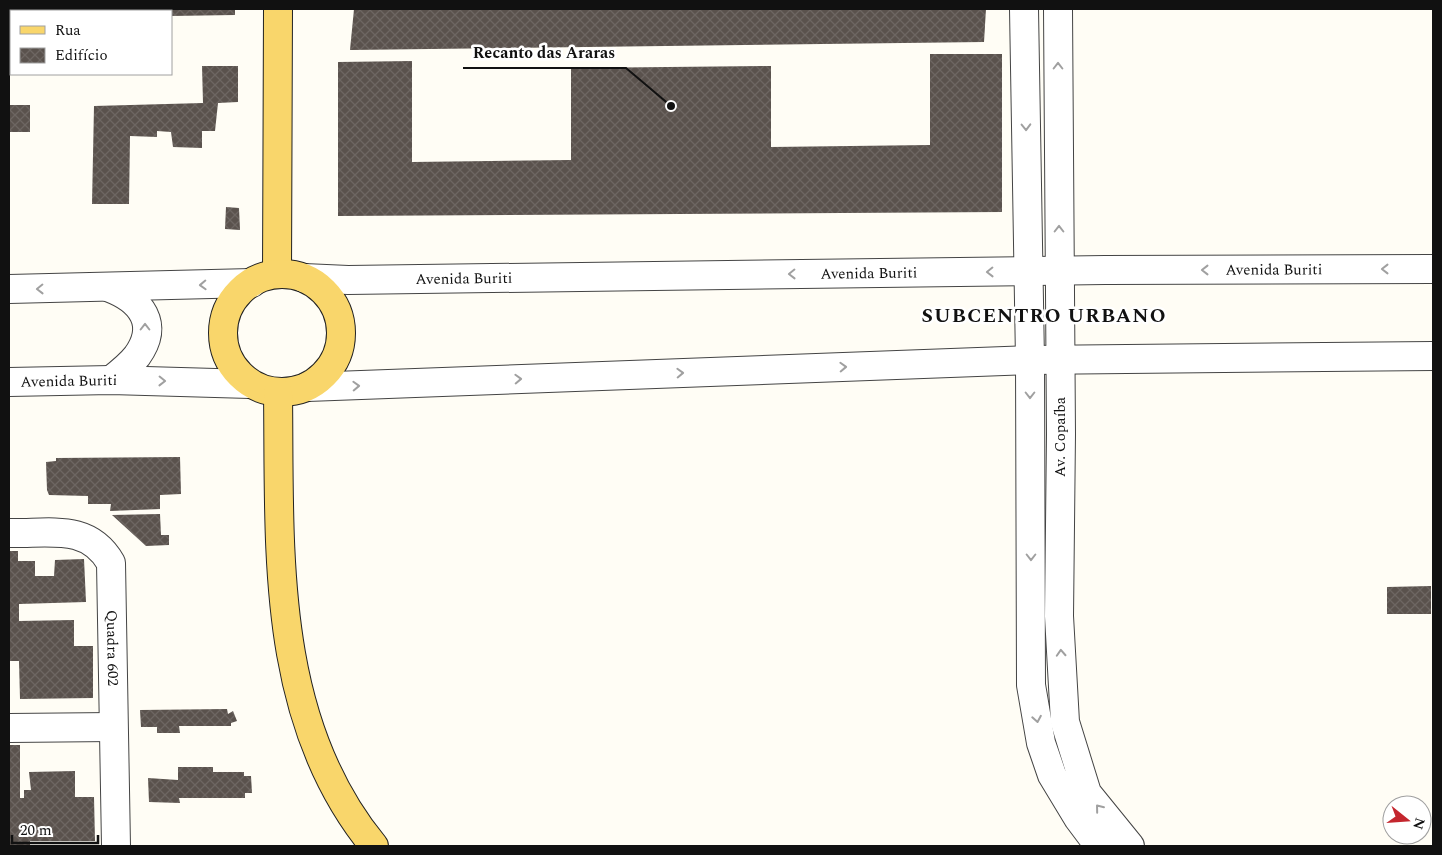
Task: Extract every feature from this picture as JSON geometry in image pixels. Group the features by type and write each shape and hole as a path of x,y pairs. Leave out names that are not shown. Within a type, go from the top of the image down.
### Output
{"main road":[{"path":"277,274 278,9"},
{"path":"277,274 304,278 321,288 333,303 340,322 341,341 335,360 324,376 307,388 278,393 263,390 250,384 238,372 229,358 224,342 224,325 229,308 238,294 252,283 277,274"},
{"path":"278,393 283,604 292,666 306,716 324,767 352,818 374,846"}],"street":[{"name":"Av. Copaíba","path":"1024,9 1030,360 1031,685 1041,743 1052,775 1078,818 1099,846"},
{"name":"Av. Copaíba","path":"1058,9 1059,616 1065,722 1087,793 1130,846"},
{"name":"Avenida Buriti","path":"304,278 348,280 1059,270 1433,269"},
{"path":"9,289 252,283"},
{"path":"110,288 127,295 139,304 145,317 147,328 143,345 136,357 112,380"},
{"path":"307,388 1059,359 1433,356"},
{"name":"Avenida Buriti","path":"9,382 112,380 250,384"},
{"name":"Quadra 602","path":"9,533 75,534 90,540 102,549 111,563 116,846"},
{"path":"9,728 113,727"}],"building":[{"path":"235,9 235,15 172,16 172,10 150,10"},
{"path":"354,9 986,9 984,42 350,50"},
{"path":"930,54 1002,54 1002,212 338,216 338,62 412,61 412,162 571,160 571,68 771,66 771,147 930,145"},
{"path":"202,66 238,66 238,102 218,103 215,131 202,131 202,148 173,147 171,132 157,131 157,137 130,136 129,204 92,204 94,106 203,103"},
{"path":"9,105 30,105 30,132 9,132"},
{"path":"226,207 239,208 240,230 225,229"},
{"path":"180,457 181,494 160,495 160,509 110,511 111,504 88,504 88,496 49,495 47,490 46,462 56,461 56,458"},
{"path":"160,514 161,535 169,535 169,545 146,546 112,515"},
{"path":"9,551 18,551 18,561 35,561 35,576 54,576 55,560 84,559 86,602 19,604 19,621 74,620 74,646 93,646 93,698 20,699 19,661 9,661"},
{"path":"1431,586 1431,614 1387,614 1387,587"},
{"path":"227,709 228,714 233,711 237,721 231,723 231,726 179,726 180,733 157,733 157,727 141,727 140,710"},
{"path":"9,745 20,745 20,798 24,798 24,790 31,790 29,772 75,771 75,797 94,797 95,841 30,841 30,846 9,846"},
{"path":"178,767 213,767 213,772 244,772 244,776 251,776 252,793 245,793 245,798 179,798 180,803 149,802 148,778 178,780"}],"place":[{"name":"Recanto das Araras","path":"671,106"}],"district":[{"name":"SUBCENTRO URBANO","path":"1044,316"}]}
